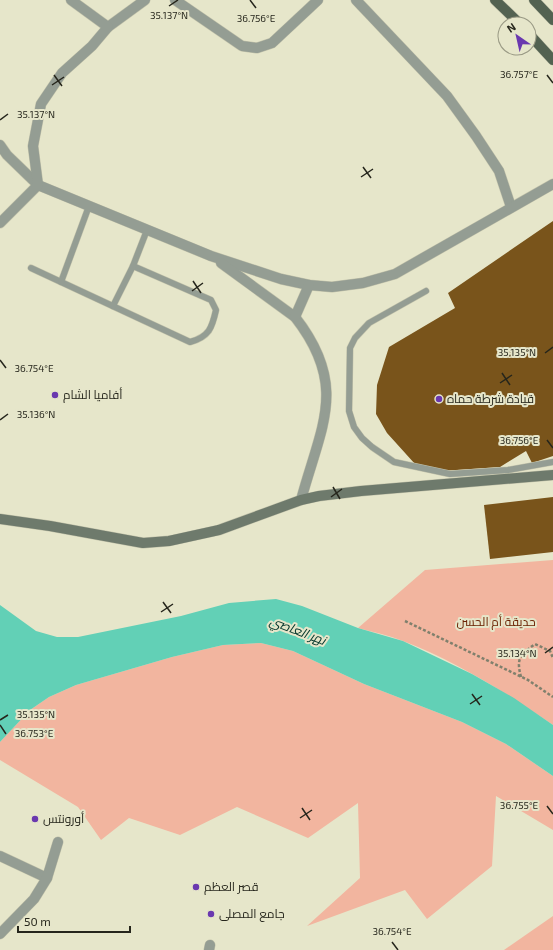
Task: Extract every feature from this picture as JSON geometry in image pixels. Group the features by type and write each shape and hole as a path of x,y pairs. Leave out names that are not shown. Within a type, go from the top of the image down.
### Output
{"main road":[{"path":"495,0 512,16"},
{"path":"534,0 553,20"},
{"path":"537,43 553,60"},
{"path":"0,519 50,526 143,544 175,540 219,530 301,500 361,490 553,474"}],"street":[{"path":"71,0 108,27"},
{"path":"38,185 33,146 41,104 62,73 92,46 108,27 145,0"},
{"path":"176,0 242,46 257,48 272,43 318,0"},
{"path":"356,0 447,96 499,171 511,206"},
{"path":"0,145 7,155 38,185 211,256 281,279 309,286 332,287 363,283 395,274 429,256 511,206 553,184"},
{"path":"0,223 38,185"},
{"path":"211,256 277,302 295,317 308,335 319,355 327,385 328,396 322,433 301,500"},
{"path":"295,317 309,286"},
{"path":"0,934 34,899 47,878 58,842"},
{"path":"0,856 47,878"}],"lane":[{"path":"61,282 89,206"},
{"path":"113,306 133,266 147,230"},
{"path":"31,268 190,342 201,339 213,326 216,310 211,300 133,266"},
{"path":"426,291 369,323 362,330 350,348 349,411 354,427 362,438 372,448 394,462 450,474 508,470 553,462"}],"path":[{"path":"405,621 521,677 553,697"},
{"path":"521,677 518,666 521,654 535,644 550,651 553,658"}],"green space":[{"name":"حديقة أم الحسن","path":"553,560 553,725 480,678 442,658 397,639 358,628 425,570"},
{"path":"261,643 293,651 364,684 462,722 506,744 553,776 553,830 496,796 492,866 427,919 405,890 307,926 360,878 358,803 308,838 237,807 180,835 129,818 101,840 78,807 0,760 0,742 30,710 49,697 76,685 172,657 223,645"},
{"path":"553,916 553,950 504,950"}],"water":[{"name":"نهر العاصي","path":"276,599 302,606 358,628 403,641 472,674 514,698 553,725 553,776 506,744 462,722 364,684 293,651 261,643 223,645 172,657 76,685 49,697 30,710 0,742 0,605 36,631 57,637 78,637 181,616 229,603"}],"building":[{"path":"553,221 553,456 532,463 526,451 500,467 441,471 415,464 387,433 376,414 377,385 389,347 455,308 448,293"},
{"path":"553,497 553,552 490,559 484,505"}],"place":[{"name":"أفاميا الشام","path":"55,395"},
{"name":"قيادة شرطة حماه","path":"439,399"},
{"name":"أورونتس","path":"35,819"},
{"name":"قصر العظم","path":"196,887"},
{"name":"جامع المصلى","path":"211,914"}]}
